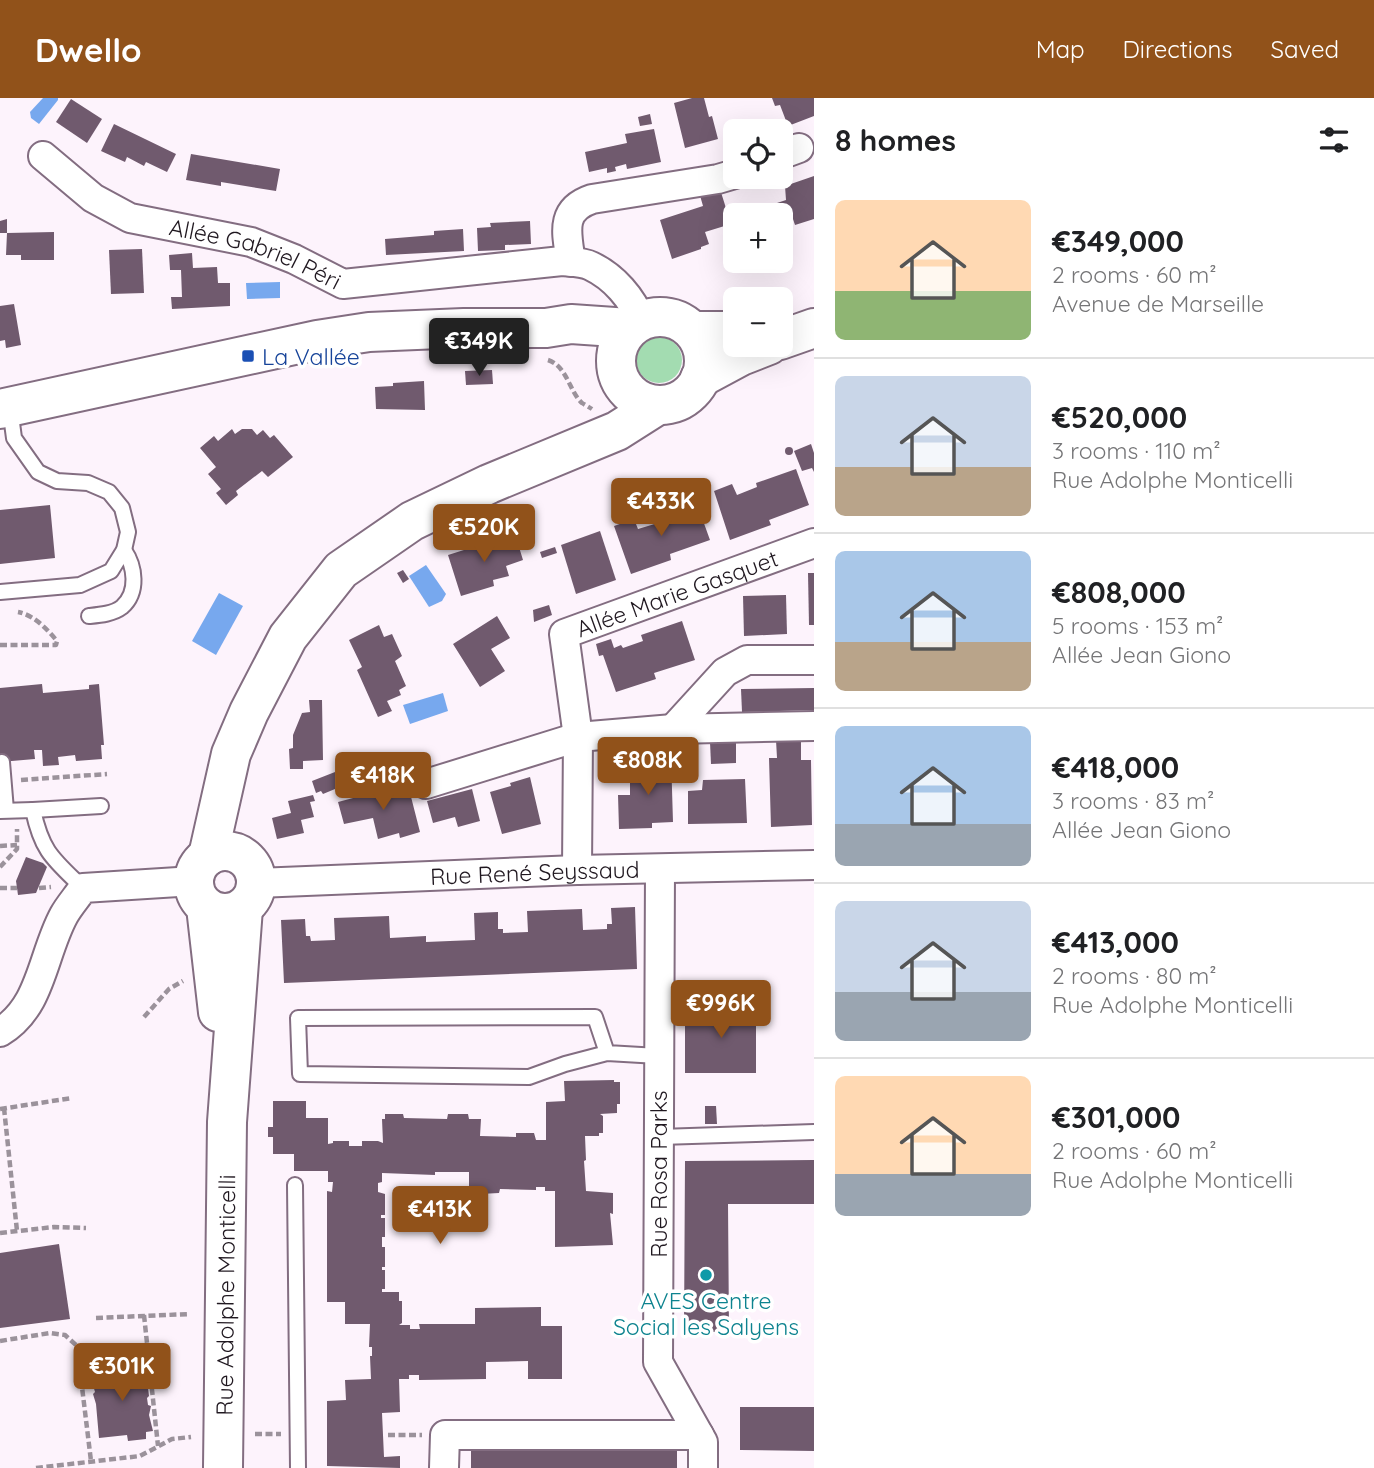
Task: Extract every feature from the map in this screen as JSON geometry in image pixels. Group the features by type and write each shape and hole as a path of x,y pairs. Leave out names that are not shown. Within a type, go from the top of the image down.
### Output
{"street":[{"name":"Allée Gabriel Péri","path":"43,156 93,198 130,218 251,242 294,259 344,284 562,261 590,265 633,302 635,325"},
{"path":"571,262 566,231 570,212 580,203 723,178"},
{"path":"544,343 571,324 635,325 655,317 668,317 682,322 700,341 704,354 700,378 684,398 671,404 658,405 643,402 630,394 618,374 616,353 620,340 635,325"},
{"path":"5,408 369,332 464,328 544,343 618,374"},
{"path":"693,331 723,331"},
{"path":"700,378 744,357"},
{"name":"Rue Adolphe Monticelli","path":"578,446 600,416 618,374"},
{"name":"Rue Adolphe Monticelli","path":"227,1122 215,977 224,882 231,754 249,712 288,637 341,570 412,521 617,431 658,405"},
{"name":"Allée Marie Gasquet","path":"578,870 578,737 564,634 814,543"},
{"path":"673,729 725,671 747,660 814,660"},
{"path":"426,784 578,737 673,729 814,726"},
{"name":"Rue René Seyssaud","path":"83,888 578,870 814,865"},
{"name":"Rue Rosa Parks","path":"660,869 658,1362 703,1442 703,1468"},
{"name":"Rue Adolphe Monticelli","path":"223,1468 227,1122 224,882"},
{"path":"0,1032 10,1027 30,1003 64,916 83,888"},
{"path":"444,1468 444,1436 699,1435"}],"lane":[{"path":"0,592 80,585 111,570 124,550 128,532 122,508 108,492 88,483 57,481 38,471 13,438 5,408"},
{"path":"89,616 108,614 120,608 129,597 133,573 131,561 124,550"},
{"path":"2,762 3,811 101,806"},
{"path":"33,810 39,836 49,854 83,888"},
{"path":"607,1053 595,1017 298,1018 300,1074 529,1077 607,1053 658,1056"},
{"path":"660,1137 814,1132"},
{"path":"295,1185 299,1468"}],"path":[{"path":"544,343 580,402 594,410"},
{"path":"0,645 56,645 57,641 38,622 24,613 13,611"},
{"path":"16,788 16,780 107,775"},
{"path":"0,846 16,845"},
{"path":"0,888 17,888"},
{"path":"144,1017 169,989 186,979 215,977"},
{"path":"17,1231 2,1108 72,1098"},
{"path":"0,1233 54,1227 86,1228"},
{"path":"96,1318 190,1314"},
{"path":"144,1315 158,1446"},
{"path":"0,1341 50,1333 65,1335 77,1346 91,1461"},
{"path":"36,1468 140,1455 172,1439 191,1437"}],"green space":[{"path":"659,337 675,344 682,360 675,376 659,383 643,376 636,360 643,344"}],"water":[{"path":"43,98 58,100 39,124 31,118 30,112"},
{"path":"280,282 280,298 247,299 246,283"},
{"path":"426,565 446,594 442,601 429,607 409,576"},
{"path":"219,593 243,606 216,655 192,641"},
{"path":"443,693 448,711 410,724 403,705"}],"building":[{"path":"704,98 718,139 685,148 674,103"},
{"path":"772,98 814,98 814,116 793,124 793,119 785,119 780,105 775,106"},
{"path":"71,99 102,119 87,143 56,122"},
{"path":"650,114 652,124 640,126 638,117"},
{"path":"114,124 176,154 167,172 146,162 144,166 127,157 125,162 101,151"},
{"path":"654,129 661,162 627,169 626,164 607,173 607,168 589,172 585,152 627,143 625,134"},
{"path":"191,154 280,169 276,191 221,182 221,186 186,180"},
{"path":"814,176 814,219 795,225 793,203 777,203 786,200 785,189 793,189 793,183"},
{"path":"719,186 724,203 723,226 705,232 709,244 672,259 660,220 703,206 699,192"},
{"path":"7,219 7,233 0,233 0,221"},
{"path":"530,221 531,244 505,245 505,250 478,251 477,228 491,227 490,223"},
{"path":"463,229 464,251 386,255 385,239 434,235 434,231"},
{"path":"54,232 54,260 21,260 21,255 6,255 7,233"},
{"path":"142,249 144,293 111,294 109,250"},
{"path":"192,253 193,268 217,267 218,283 230,283 230,306 172,309 171,297 182,297 181,270 170,270 169,255"},
{"path":"14,304 21,345 6,348 5,340 0,341 0,306"},
{"path":"492,370 493,384 466,385 465,371"},
{"path":"424,381 425,410 376,409 375,387"},
{"path":"232,429 235,434 242,429 252,429 257,435 263,430 270,438 274,435 293,457 268,477 262,471 236,491 238,495 226,505 216,493 221,489 208,474 216,467 200,448 214,436 218,441"},
{"path":"811,444 814,472 812,468 802,471 794,451"},
{"path":"789,447 793,451 789,455 785,451"},
{"path":"796,469 809,505 769,520 771,525 730,540 714,491 732,484 737,495 757,487 756,483"},
{"path":"697,504 710,540 670,554 671,560 631,574 614,526 634,519 638,529 658,523 657,518"},
{"path":"50,505 55,558 0,564 0,510"},
{"path":"600,531 616,580 576,594 561,545"},
{"path":"515,534 523,560 506,566 509,576 493,580 494,586 461,596 448,555"},
{"path":"555,547 557,553 542,558 540,552"},
{"path":"403,570 409,579 403,583 397,573"},
{"path":"808,573 814,573 814,625 809,625"},
{"path":"786,595 787,634 744,636 743,596"},
{"path":"549,605 552,615 534,622 533,610"},
{"path":"497,616 510,638 491,649 505,671 480,687 453,644"},
{"path":"682,621 695,660 654,673 656,679 616,692 603,655 599,656 596,644 611,639 614,648 621,645 623,648 643,641 641,635"},
{"path":"379,625 384,637 392,634 402,656 395,661 406,686 399,690 401,695 387,701 392,711 378,717 357,670 362,667 349,640"},
{"path":"42,684 43,693 89,689 89,685 99,684 104,745 101,745 102,759 76,761 75,755 58,757 59,765 43,766 42,750 34,750 35,759 0,762 0,688"},
{"path":"814,688 814,710 742,712 741,689"},
{"path":"309,700 322,700 323,760 303,761 303,769 290,769 289,749 293,748 293,735 302,713 310,712"},
{"path":"801,739 801,760 811,760 812,825 771,827 769,758 777,758 776,740"},
{"path":"736,741 736,763 711,764 710,742"},
{"path":"671,756 673,822 652,823 652,828 619,829 618,795 630,795 630,773 650,772 650,757"},
{"path":"335,772 335,789 323,794 321,791 316,793 312,781"},
{"path":"530,777 541,824 502,834 490,792"},
{"path":"745,779 747,823 688,824 688,791 702,790 703,780"},
{"path":"387,789 389,794 409,789 420,832 400,838 399,833 378,839 373,818 344,824 338,802"},
{"path":"472,789 480,821 458,827 455,817 433,823 427,801"},
{"path":"313,795 315,801 310,802 314,817 301,820 304,833 277,839 272,818 291,813 288,801"},
{"path":"26,857 47,867 36,893 18,895 16,881"},
{"path":"635,907 637,969 284,983 281,920 305,919 306,936 310,936 311,941 335,940 334,918 389,916 390,938 426,936 426,942 475,940 474,913 498,912 498,929 503,929 503,933 528,932 527,911 582,909 583,930 607,929 607,924 612,924 611,908"},
{"path":"756,1006 756,1073 685,1073 685,1007"},
{"path":"564,1081 620,1082 620,1104 617,1104 617,1113 600,1114 603,1116 603,1133 599,1133 599,1136 585,1136 584,1161 586,1191 613,1193 613,1214 610,1213 613,1245 555,1247 555,1191 545,1191 545,1187 536,1187 536,1190 500,1189 499,1193 480,1194 480,1190 469,1190 469,1172 435,1172 435,1175 382,1173 382,1182 378,1183 378,1192 385,1194 385,1215 381,1215 381,1218 385,1218 382,1247 385,1247 385,1267 382,1267 382,1270 385,1270 385,1289 382,1289 382,1292 399,1292 399,1301 402,1301 402,1323 399,1325 420,1329 419,1324 475,1324 475,1308 541,1307 541,1326 562,1326 562,1379 528,1379 528,1361 486,1362 486,1379 419,1380 419,1375 409,1375 409,1379 399,1379 400,1412 382,1413 384,1457 400,1456 400,1468 327,1466 327,1401 346,1400 345,1380 371,1379 370,1324 345,1324 345,1302 327,1302 327,1191 332,1192 333,1182 328,1182 328,1171 294,1171 294,1154 273,1154 273,1137 268,1137 268,1127 273,1127 273,1101 306,1101 306,1118 328,1118 328,1144 333,1141 349,1141 349,1146 362,1146 362,1141 383,1143 382,1119 385,1119 385,1114 403,1114 404,1118 447,1119 448,1114 468,1114 469,1119 481,1119 480,1136 516,1137 516,1133 534,1133 536,1140 546,1140 546,1102 565,1101"},
{"path":"705,1106 716,1106 717,1124 705,1124"},
{"name":"AVES Centre Social les Salyens","path":"814,1160 814,1204 728,1204 729,1332 684,1332 685,1161"},
{"path":"59,1244 70,1319 0,1328 0,1253"},
{"path":"137,1365 139,1372 146,1371 147,1398 148,1405 151,1406 149,1415 153,1431 146,1432 146,1439 128,1441 127,1435 99,1438 93,1394 95,1392 91,1378 98,1376 98,1370"},
{"path":"740,1407 814,1407 814,1451 740,1450"},
{"path":"471,1447 677,1447 677,1468 471,1468"}],"place":[{"name":"La Vallée","path":"248,356"},
{"name":"AVES Centre Social les Salyens","path":"706,1275"}]}
